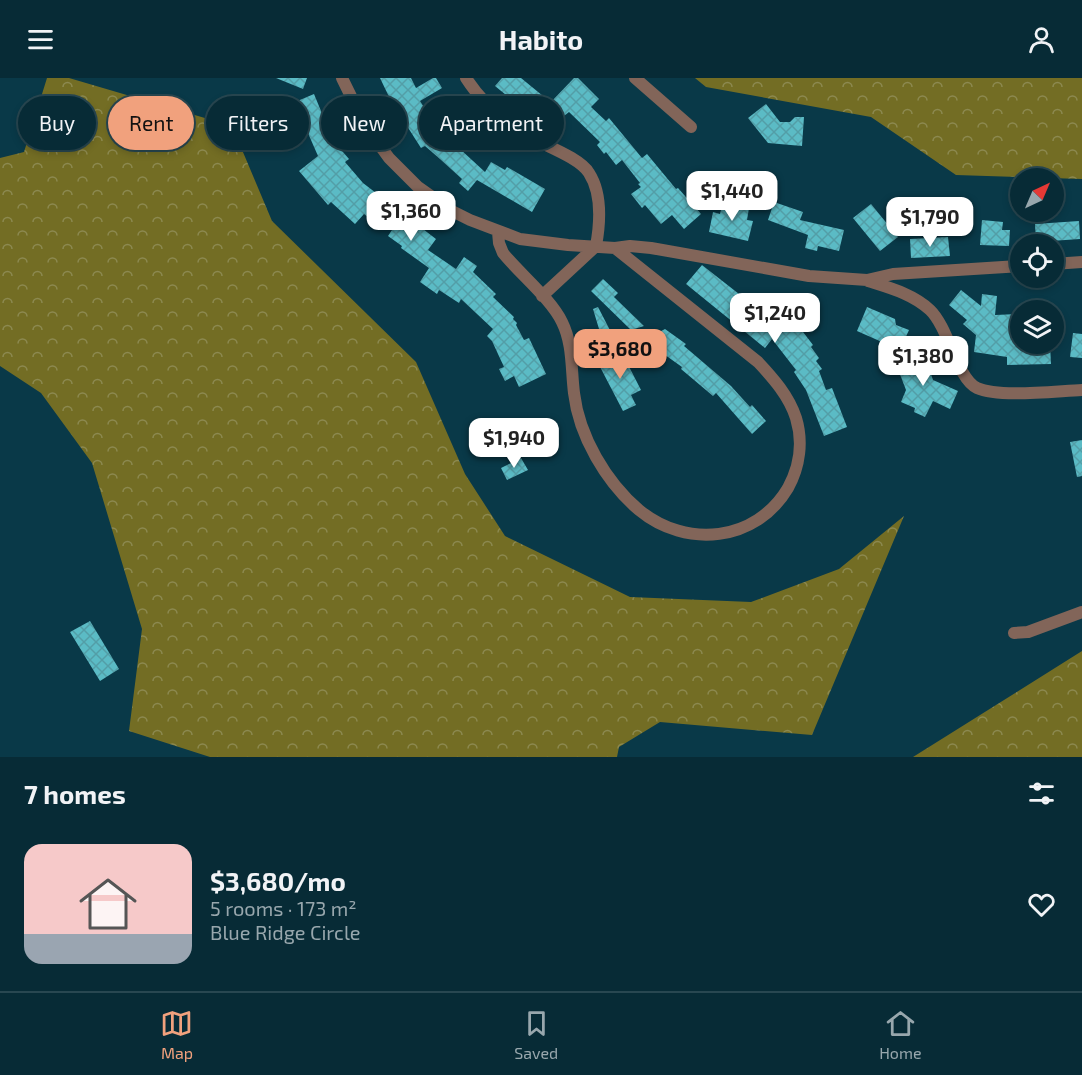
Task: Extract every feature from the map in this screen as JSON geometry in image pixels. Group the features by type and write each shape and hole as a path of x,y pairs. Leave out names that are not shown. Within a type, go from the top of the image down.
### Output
{"street":[{"path":"342,78 365,125 398,168 418,187 452,211 498,232 529,241 615,248 630,246 651,248 809,276 867,280 908,295 931,310 942,326 967,378 978,388 989,392 1016,393 1082,390"},
{"path":"466,78 483,102 507,123 579,163 590,174 596,189 597,246 542,297"},
{"path":"635,78 691,127"},
{"path":"498,232 503,253 559,316 566,332 571,355 575,405 584,431 602,466 626,498 655,521 686,533 722,534 756,522 781,499 798,466 799,430 790,403 776,382 758,362 615,248"},
{"path":"1064,263 1082,262"},
{"path":"867,280 894,274 1010,267"},
{"path":"1014,633 1028,632 1082,612"}],"green space":[{"path":"47,78 69,78 130,96 108,96 108,150 194,150 194,115 206,118 206,150 242,150 272,221 416,362 465,474 505,536 630,597 751,602 839,569 904,516 812,735 660,722 619,747 617,757 210,757 129,731 142,629 92,463 41,393 0,366 0,158 25,150 96,150 96,96 41,96"},
{"path":"695,78 1082,78 1082,179 1064,178 1064,168 1010,168 1010,177 956,175 871,117 706,87"},
{"path":"1082,651 1082,757 913,757"}],"building":[{"path":"276,78 307,78 303,89"},
{"path":"380,78 411,78 416,88 436,78 442,88 428,96 419,96 419,145 407,126 407,96 389,96"},
{"path":"502,78 521,78 543,96 507,96 495,86"},
{"path":"574,78 578,78 599,99 591,107 606,121 609,118 642,158 647,154 676,189 678,188 701,214 684,229 672,215 661,224 645,205 642,208 631,194 641,187 638,184 640,183 622,160 616,165 597,145 600,142 569,112 564,116 564,96 557,96"},
{"path":"314,94 321,111 321,150 341,150 349,159 345,162 363,183 436,239 428,250 456,269 464,257 477,266 473,272 496,294 493,297 514,317 524,340 529,338 546,374 519,387 514,376 505,381 499,369 504,367 492,341 487,336 493,329 461,299 459,303 439,290 437,294 420,282 429,268 388,236 392,230 374,213 369,218 364,214 355,224 331,202 328,205 299,171 318,156 309,135 309,96"},
{"path":"766,104 780,122 790,122 795,117 804,117 802,146 768,143 748,118"},
{"path":"429,150 461,150 485,172 491,162 505,170 507,167 545,189 532,212 477,180 468,191 459,183 462,179"},
{"path":"723,202 749,208 747,220 753,221 748,241 709,232 713,212 720,214"},
{"path":"774,202 803,212 800,220 844,230 839,251 818,246 817,251 805,248 808,235 768,220"},
{"path":"871,204 898,237 880,251 853,218"},
{"path":"982,220 1003,222 1002,230 1010,230 1009,246 980,245"},
{"path":"1079,221 1080,239 1064,240 1064,234 1036,234 1035,224"},
{"path":"948,237 950,256 911,258 910,239"},
{"path":"702,265 739,294 742,299 740,302 765,321 775,313 797,331 800,328 813,345 811,347 819,358 816,361 822,369 819,371 826,390 832,388 847,427 824,436 806,390 794,372 796,370 772,339 765,348 686,284"},
{"path":"603,279 618,293 614,297 644,326 631,330 591,291"},
{"path":"961,290 981,306 982,294 997,296 995,315 1010,314 1010,354 1050,354 1051,364 1007,365 1007,357 974,352 976,335 963,324 967,320 949,305"},
{"path":"598,307 613,336 602,339 593,309"},
{"path":"867,307 895,319 896,325 909,330 900,350 857,331"},
{"path":"665,329 686,344 684,346 731,386 750,407 752,405 766,421 752,434 716,393 713,396 681,369 682,367 644,340"},
{"path":"1073,333 1082,334 1082,358 1070,357"},
{"path":"621,351 641,390 631,395 636,405 623,411 598,363"},
{"path":"924,354 933,380 958,391 950,409 933,401 925,417 914,412 915,408 901,402 906,390 896,364"},
{"path":"1082,440 1082,476 1077,477 1070,442"},
{"path":"521,458 528,470 507,480 501,468"},
{"path":"90,621 119,669 100,681 70,632"}]}
